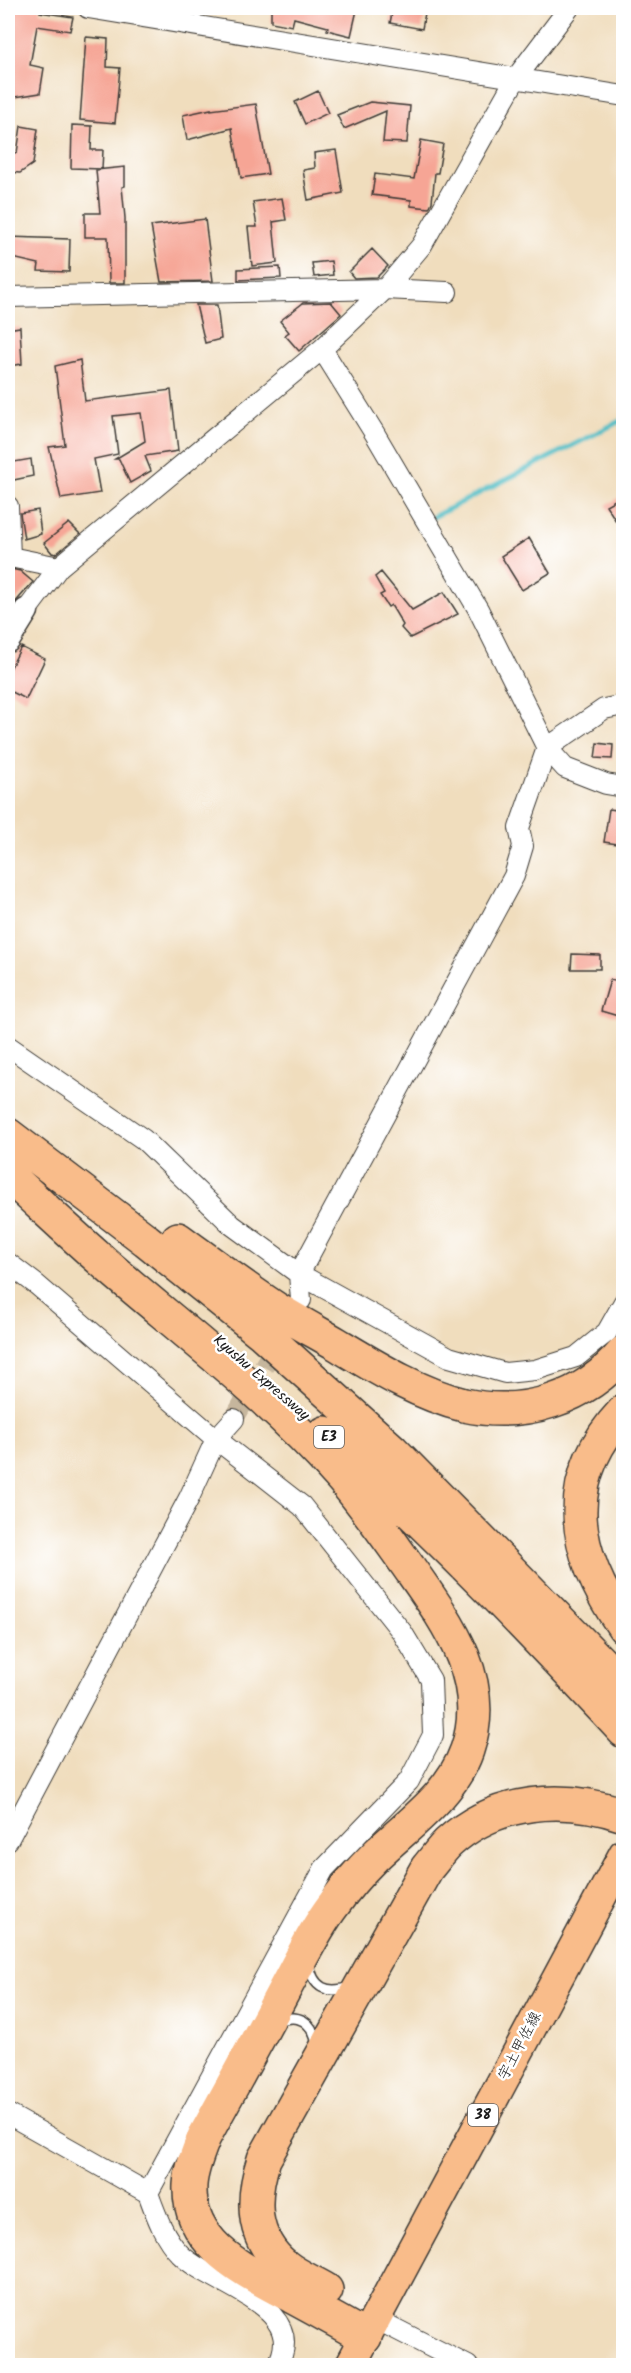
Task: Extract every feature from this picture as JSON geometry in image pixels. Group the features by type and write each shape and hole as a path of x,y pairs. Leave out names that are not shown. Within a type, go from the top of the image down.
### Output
{"highway":[{"path":"8,1119 277,1309 390,1375 434,1394 464,1405 494,1409 524,1408 551,1402 575,1393 598,1377 624,1352"},
{"name":"E3","path":"8,1136 146,1239 263,1334 393,1451 624,1686"},
{"path":"8,1174 106,1265 237,1374 308,1441 370,1513 446,1620 469,1671 475,1699 468,1749 458,1771 429,1807 374,1857 333,1905 204,2137 195,2160 190,2185 193,2211 202,2232 219,2252 243,2270 370,2327"},
{"name":"Kyushu Expressway","path":"8,1174 247,1364 385,1486 489,1590 624,1731"},
{"path":"624,1411 596,1445 585,1469 580,1496 580,1525 587,1557 597,1584 624,1627"},
{"path":"370,2327 287,2268 271,2253 261,2233 255,2210 256,2183 264,2159 427,1868 447,1844 470,1827 494,1814 522,1806 552,1802 582,1803 624,1815"}],"main road":[{"name":"宇土甲佐線","path":"350,2366 621,1863"}],"street":[{"path":"88,8 624,96"},
{"path":"8,640 26,611 59,567 322,349 384,289 422,245 516,78 569,8"},
{"path":"8,297 384,289 447,292"},
{"path":"322,349 375,434 477,609 547,748 565,768 606,784 624,787"},
{"path":"8,506 9,558 59,567"},
{"path":"301,1300 299,1274 514,876 523,846 519,828 547,748 604,709 624,705"},
{"path":"8,1046 143,1139 232,1225 299,1274 449,1357 505,1373 535,1370 576,1357 607,1332 624,1302"},
{"path":"8,1263 216,1439 302,1506 402,1632 431,1680 433,1735 409,1781 324,1869 148,2193"},
{"path":"8,1840 189,1498 216,1439 234,1419"},
{"path":"8,2114 148,2193 159,2223 181,2255 273,2313 282,2332 285,2353 277,2366"},
{"path":"370,2327 468,2366"}],"lane":[{"path":"311,1941 309,1964 312,1976 318,1985 328,1991 340,1990 362,1981"},
{"path":"263,2029 279,2020 290,2018 301,2019 309,2024 317,2043 316,2064"}],"building":[{"path":"9,8 40,8 40,12 73,17 70,31 37,26 30,65 44,68 40,93 15,97 8,95"},
{"path":"271,8 357,10 351,36 294,18 292,26 271,22"},
{"path":"393,8 426,8 422,29 390,23"},
{"path":"86,37 108,39 107,67 120,68 115,123 80,120"},
{"path":"318,91 328,113 305,124 295,102"},
{"path":"370,102 410,106 407,143 383,142 386,111 344,129 337,115"},
{"path":"256,104 268,174 241,178 232,128 187,140 183,115"},
{"path":"72,125 92,126 91,150 103,150 102,169 71,168"},
{"path":"21,126 38,129 33,164 20,173 8,172 8,152 17,153"},
{"path":"421,140 443,144 429,208 411,206 411,200 372,195 375,174 414,179"},
{"path":"336,150 343,193 308,200 303,170 315,168 314,153"},
{"path":"125,167 125,186 122,187 125,218 125,283 109,283 108,237 85,237 85,213 100,213 96,170"},
{"path":"282,198 286,220 273,222 277,263 252,266 248,227 257,227 253,202"},
{"path":"205,219 213,281 161,282 151,226"},
{"path":"8,237 70,239 69,272 38,271 39,264 8,257"},
{"path":"372,249 388,266 377,277 354,278 349,272"},
{"path":"331,261 333,275 314,277 312,263"},
{"path":"280,267 281,278 238,280 238,269"},
{"path":"331,302 341,314 299,351 285,335 289,332 280,321 303,303"},
{"path":"196,305 217,305 221,339 205,343"},
{"path":"20,327 22,364 8,366 8,329"},
{"path":"80,360 85,401 171,390 178,451 145,456 151,471 130,483 119,459 115,459 145,441 141,413 113,416 118,454 94,459 100,493 61,499 49,447 65,445 55,366"},
{"path":"31,459 33,476 9,481 8,463"},
{"path":"624,495 624,534 606,505"},
{"path":"38,510 41,534 24,539 20,513"},
{"path":"69,523 80,534 56,554 52,553 44,543"},
{"path":"529,538 550,573 522,590 501,556"},
{"path":"11,569 20,571 33,582 13,605 8,602 8,574"},
{"path":"381,572 412,610 444,592 458,614 410,638 401,628 403,625 391,605 388,607 380,595 384,593 375,577"},
{"path":"21,647 45,659 26,699 8,690 8,673"},
{"path":"597,743 613,745 612,759 595,758"},
{"path":"609,809 624,811 624,845 604,842"},
{"path":"572,954 600,955 600,969 571,969"},
{"path":"610,980 624,983 624,1007 621,1006 618,1016 601,1011"}],"waterway":[{"path":"433,517 624,419"},
{"path":"622,1277 624,1273"}],"tunnel":[{"path":"234,1419 281,1336"}]}
